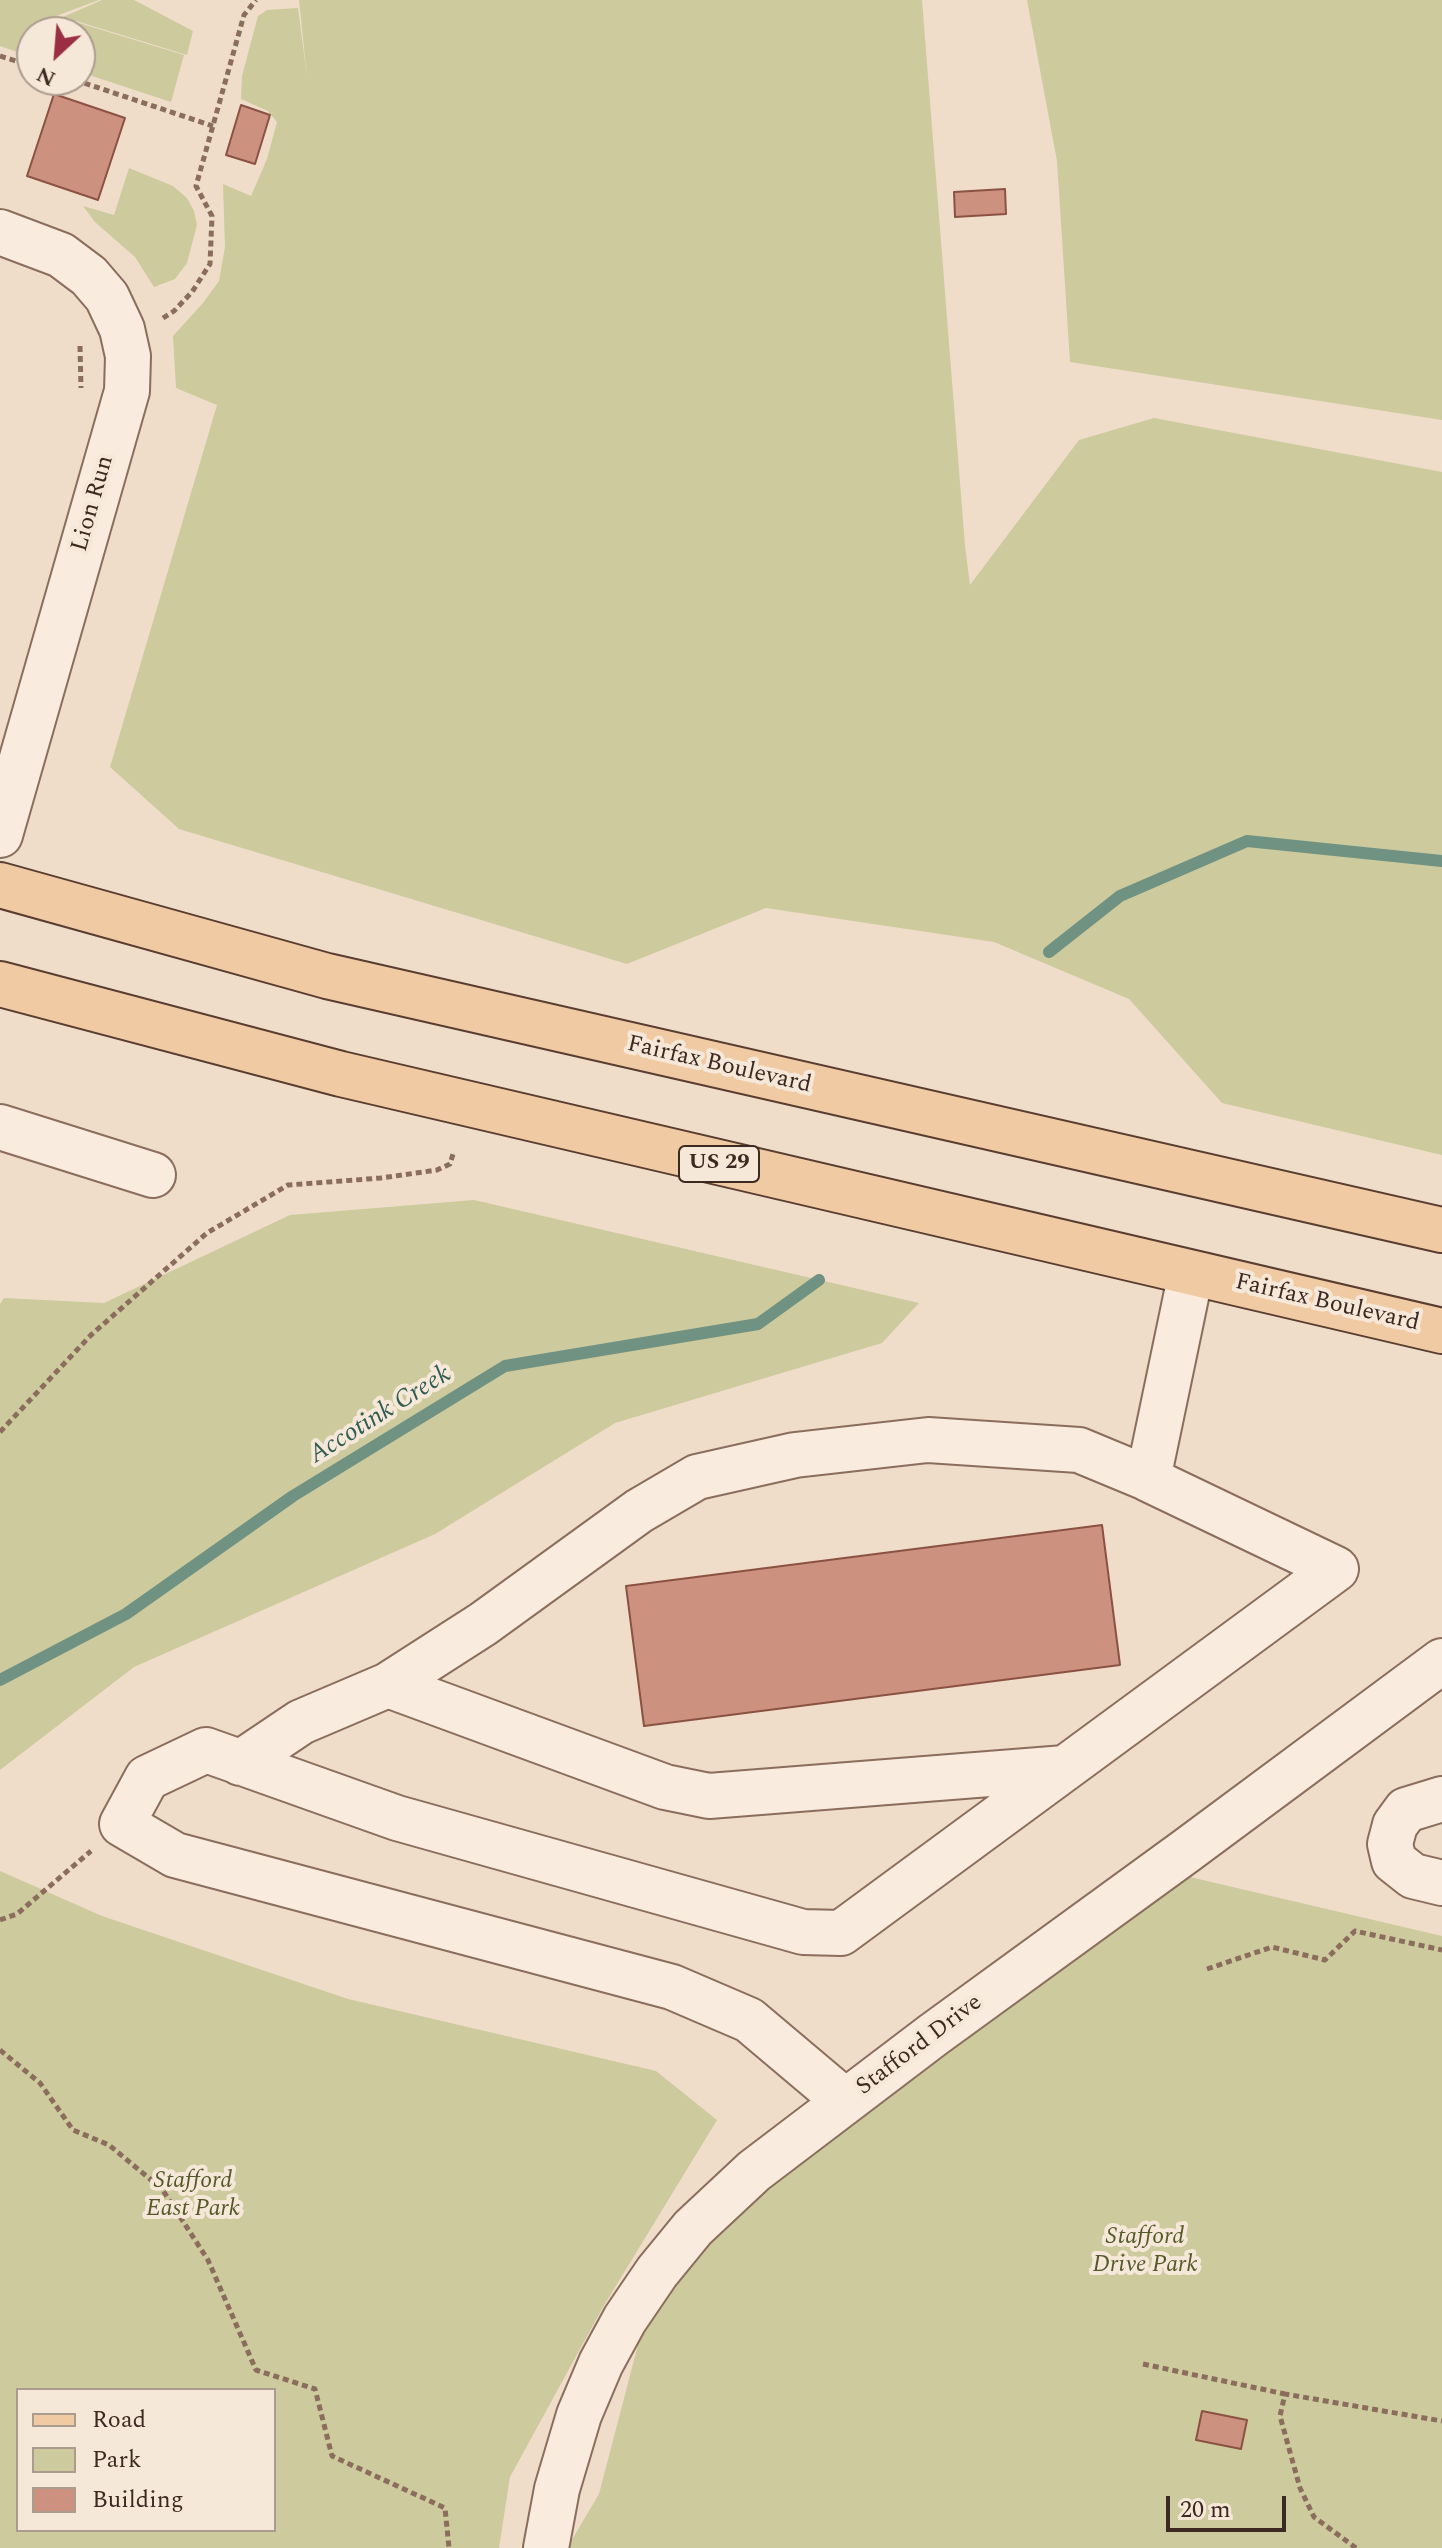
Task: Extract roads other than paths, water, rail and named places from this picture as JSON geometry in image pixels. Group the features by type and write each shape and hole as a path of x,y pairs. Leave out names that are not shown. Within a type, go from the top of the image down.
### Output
{"main road":[{"name":"Fairfax Boulevard","path":"0,885 327,976 1442,1230"},
{"name":"Fairfax Boulevard","path":"0,984 357,1078 1442,1331"}],"street":[{"name":"Lion Run","path":"0,232 61,255 89,276 112,308 122,329 128,356 127,391 0,835"},
{"path":"0,1127 153,1175"},
{"path":"1149,1479 1191,1273"},
{"path":"240,1763 301,1722 388,1685 483,1624 639,1511 697,1477 795,1455 928,1440 1079,1450 1149,1479 1336,1569 841,1933 803,1932 397,1818 240,1763 206,1750 147,1778 122,1824 175,1855 672,1987 749,2020 845,2101"},
{"name":"Stafford Drive","path":"546,2548 557,2489 579,2415 601,2363 641,2296 693,2228 754,2171 845,2101 1442,1661"},
{"path":"388,1685 665,1787 709,1796 1065,1768"},
{"path":"1442,1799 1406,1810 1395,1825 1390,1844 1394,1861 1413,1876 1442,1883"}],"waterway":[{"name":"Accotink Creek","path":"1049,952 1120,896 1247,841 1442,861"},
{"name":"Accotink Creek","path":"0,1680 126,1614 293,1496 505,1366 758,1324 819,1280"}],"park label":[{"name":"Stafford East Park","path":"193,2196"},
{"name":"Stafford Drive Park","path":"1145,2252"}]}
